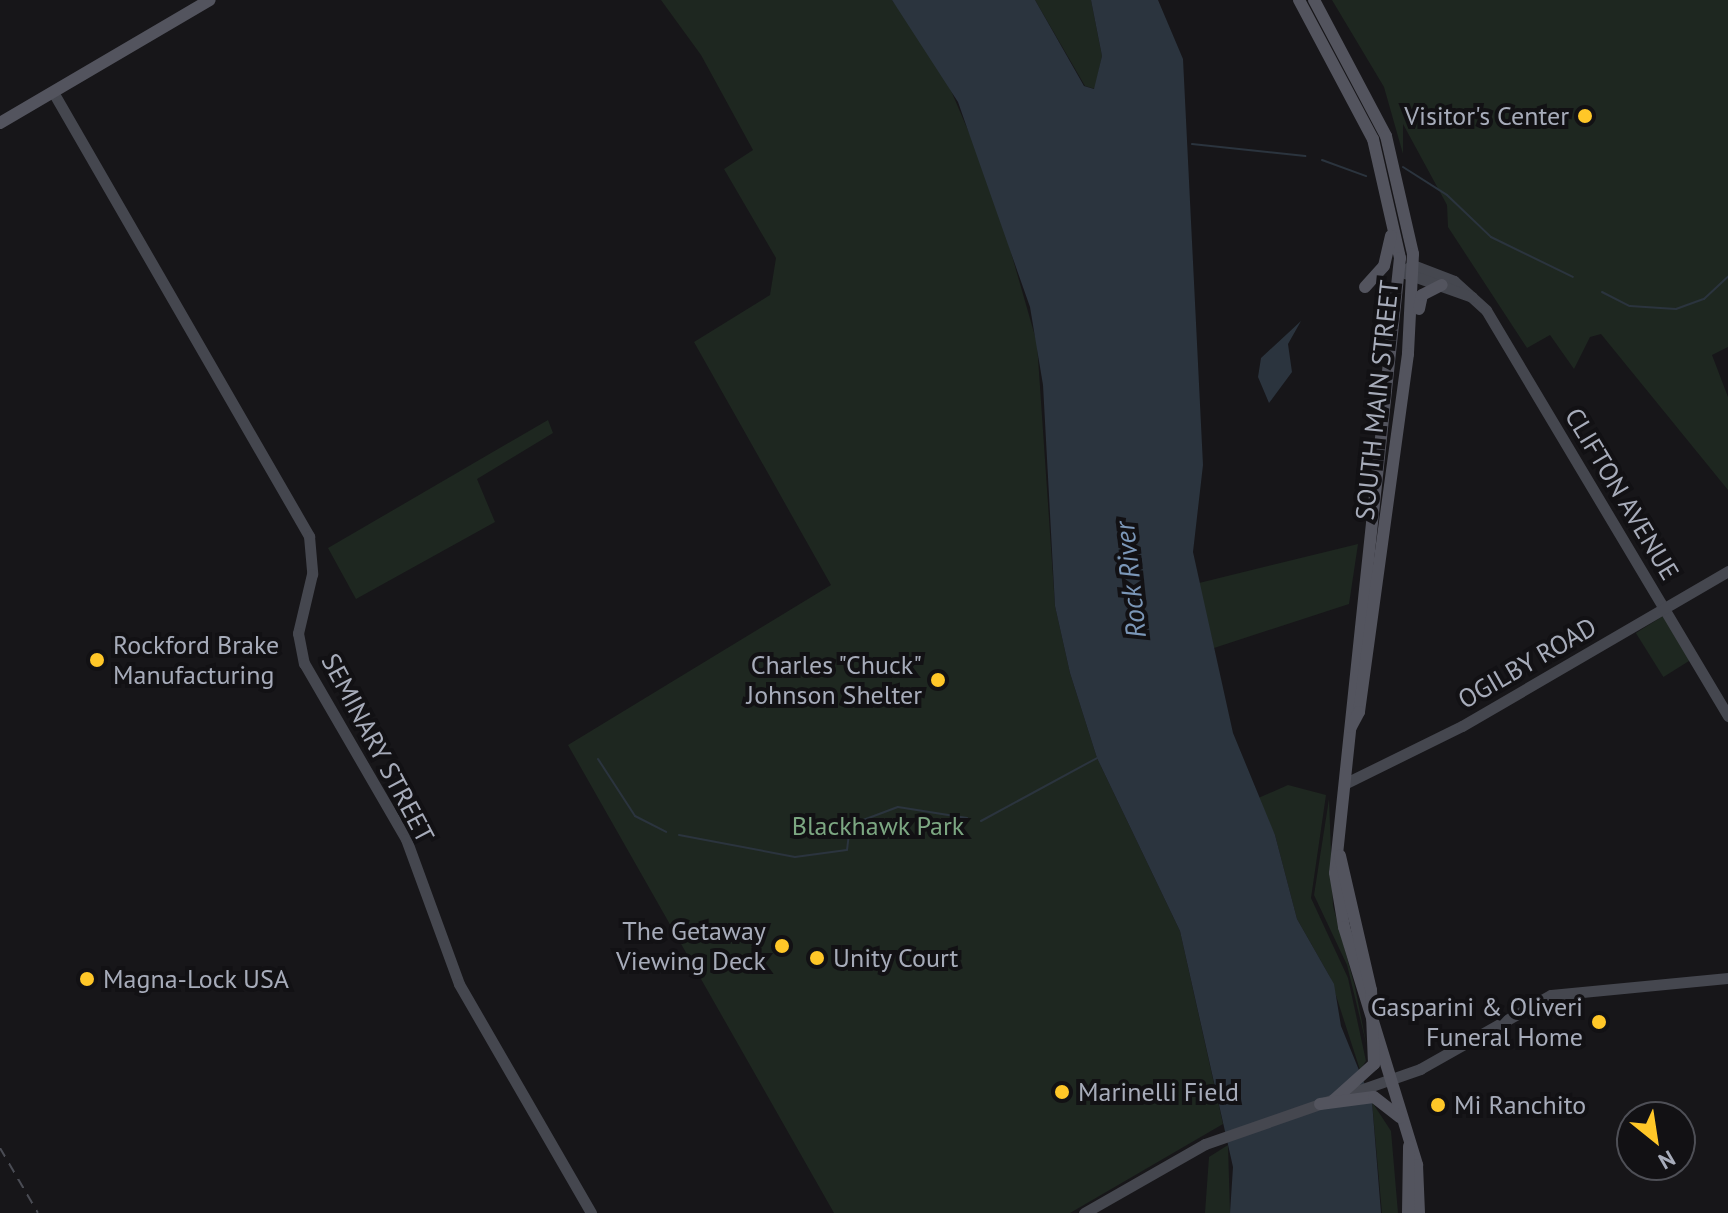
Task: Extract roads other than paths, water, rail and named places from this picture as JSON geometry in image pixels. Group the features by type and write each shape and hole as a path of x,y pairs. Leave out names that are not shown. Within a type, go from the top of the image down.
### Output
{"main road":[{"path":"0,123 210,0"},
{"name":"SOUTH MAIN STREET","path":"1299,0 1364,120 1390,196 1409,271 1344,784 1339,845 1372,1006 1410,1143 1419,1213"},
{"name":"SOUTH MAIN STREET","path":"1314,0 1386,136 1405,197 1409,271 1408,354 1359,712 1351,727"},
{"path":"1364,120 1392,242 1384,266 1365,287"},
{"path":"1408,354 1420,299 1442,285"},
{"path":"1372,1006 1374,1086 1406,1127"},
{"path":"1334,1100 1374,1086"},
{"path":"1320,1104 1374,1086"},
{"name":"SOUTH MAIN STREET","path":"1408,1213 1410,1143"}],"street":[{"name":"SEMINARY STREET","path":"53,92 309,536 312,574 298,633 304,663 406,839 459,984 591,1213"},
{"path":"1409,271 1475,297"},
{"path":"1409,271 1475,297"},
{"name":"CLIFTON AVENUE","path":"1475,297 1728,716"},
{"name":"OGILBY ROAD","path":"1344,784 1381,771 1728,571"},
{"path":"1374,1086 1393,1080 1551,995 1728,978"},
{"path":"1084,1213 1225,1135 1334,1100"}],"water":[{"name":"Rock River","path":"892,0 1035,0 1084,86 1094,89 1102,56 1091,0 1158,0 1183,59 1203,465 1193,552 1233,733 1275,835 1297,919 1334,984 1341,1026 1372,1102 1381,1213 1230,1213 1233,1167 1180,931 1097,758 1070,673 1055,606 1043,385 1030,307 958,102"},
{"path":"1301,321 1288,344 1292,372 1269,403 1258,377 1261,358"}],"waterway":[{"path":"1192,144 1305,156"},
{"path":"1322,160 1366,176"},
{"path":"1403,167 1447,195 1491,237 1573,277"},
{"path":"1602,292 1630,306 1676,309 1704,299 1728,277"},
{"path":"981,821 1097,758"},
{"path":"598,759 635,816 666,832"},
{"path":"679,835 795,857 847,850 850,825 898,807 967,818"}],"railway":[{"path":"0,1148 38,1213"}],"place":[{"name":"Visitor's Center","path":"1585,116"},
{"name":"Rockford Brake Manufacturing","path":"97,660"},
{"name":"Charles \"Chuck\" Johnson Shelter","path":"938,680"},
{"name":"The Getaway Viewing Deck","path":"782,946"},
{"name":"Unity Court","path":"817,958"},
{"name":"Magna-Lock USA","path":"87,979"},
{"name":"Gasparini & Oliveri Funeral Home","path":"1599,1022"},
{"name":"Marinelli Field","path":"1062,1092"},
{"name":"Mi Ranchito","path":"1438,1105"}],"park label":[{"name":"Blackhawk Park","path":"878,826"}]}
